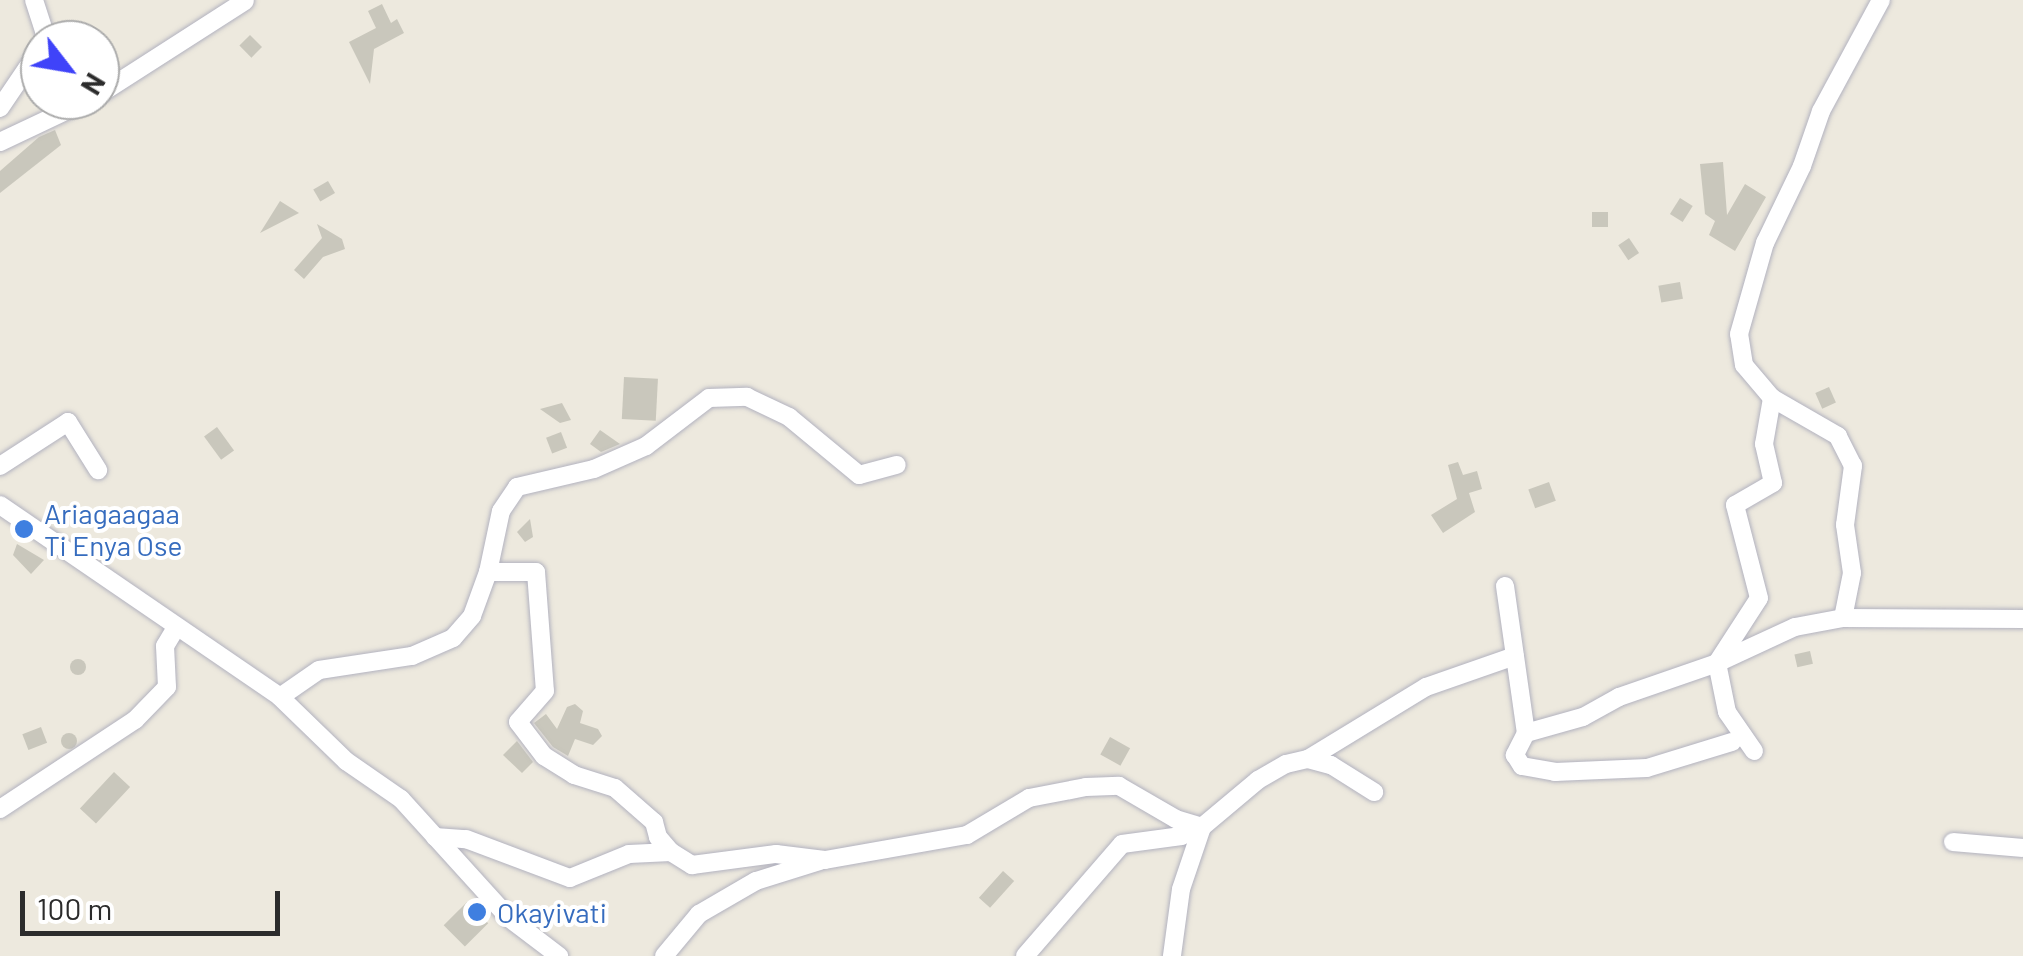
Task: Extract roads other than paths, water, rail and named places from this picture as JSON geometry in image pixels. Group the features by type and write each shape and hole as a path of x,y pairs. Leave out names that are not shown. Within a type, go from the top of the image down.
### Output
{"street":[{"path":"1843,618 1852,573 1845,525 1853,466 1838,436 1772,398 1744,365 1738,334 1765,243 1802,166 1821,111 1880,0"},
{"path":"120,81 245,1"},
{"path":"0,108 20,78"},
{"path":"0,142 47,120"},
{"path":"280,698 319,670 412,656 453,638 472,616 488,572 501,511 518,486 594,469 646,446 709,398 747,397 789,417 858,474 897,465"},
{"path":"1754,751 1727,712 1717,663 1759,598 1734,506 1773,483 1764,444 1772,398"},
{"path":"0,466 68,422 98,470"},
{"path":"0,505 280,698 346,761 400,799 509,918 559,956"},
{"path":"488,572 536,572 545,692 518,722 544,756 574,776 615,788 654,822 658,837 671,852 692,865 776,854 825,860"},
{"path":"1505,586 1526,732 1515,755 1522,766 1555,772 1646,768 1732,742"},
{"path":"1526,732 1583,716 1619,697 1717,663 1795,627 1843,618 2023,618"},
{"path":"0,809 135,720 167,687 165,646 176,628"},
{"path":"1025,956 1122,844 1180,836 1202,827 1258,780 1286,764 1308,759 1426,687 1515,656"},
{"path":"1308,759 1331,765 1374,792"},
{"path":"664,956 699,914 756,881 825,860 967,835 1029,798 1086,787 1119,786 1176,819 1202,827"},
{"path":"1172,956 1181,889 1202,827"},
{"path":"435,838 466,839 570,878 629,854 671,852"},
{"path":"1953,842 2023,848"}],"place":[{"name":"Ariagaagaa Ti Enya Ose","path":"24,529"},
{"name":"Okayivati","path":"477,912"}]}
